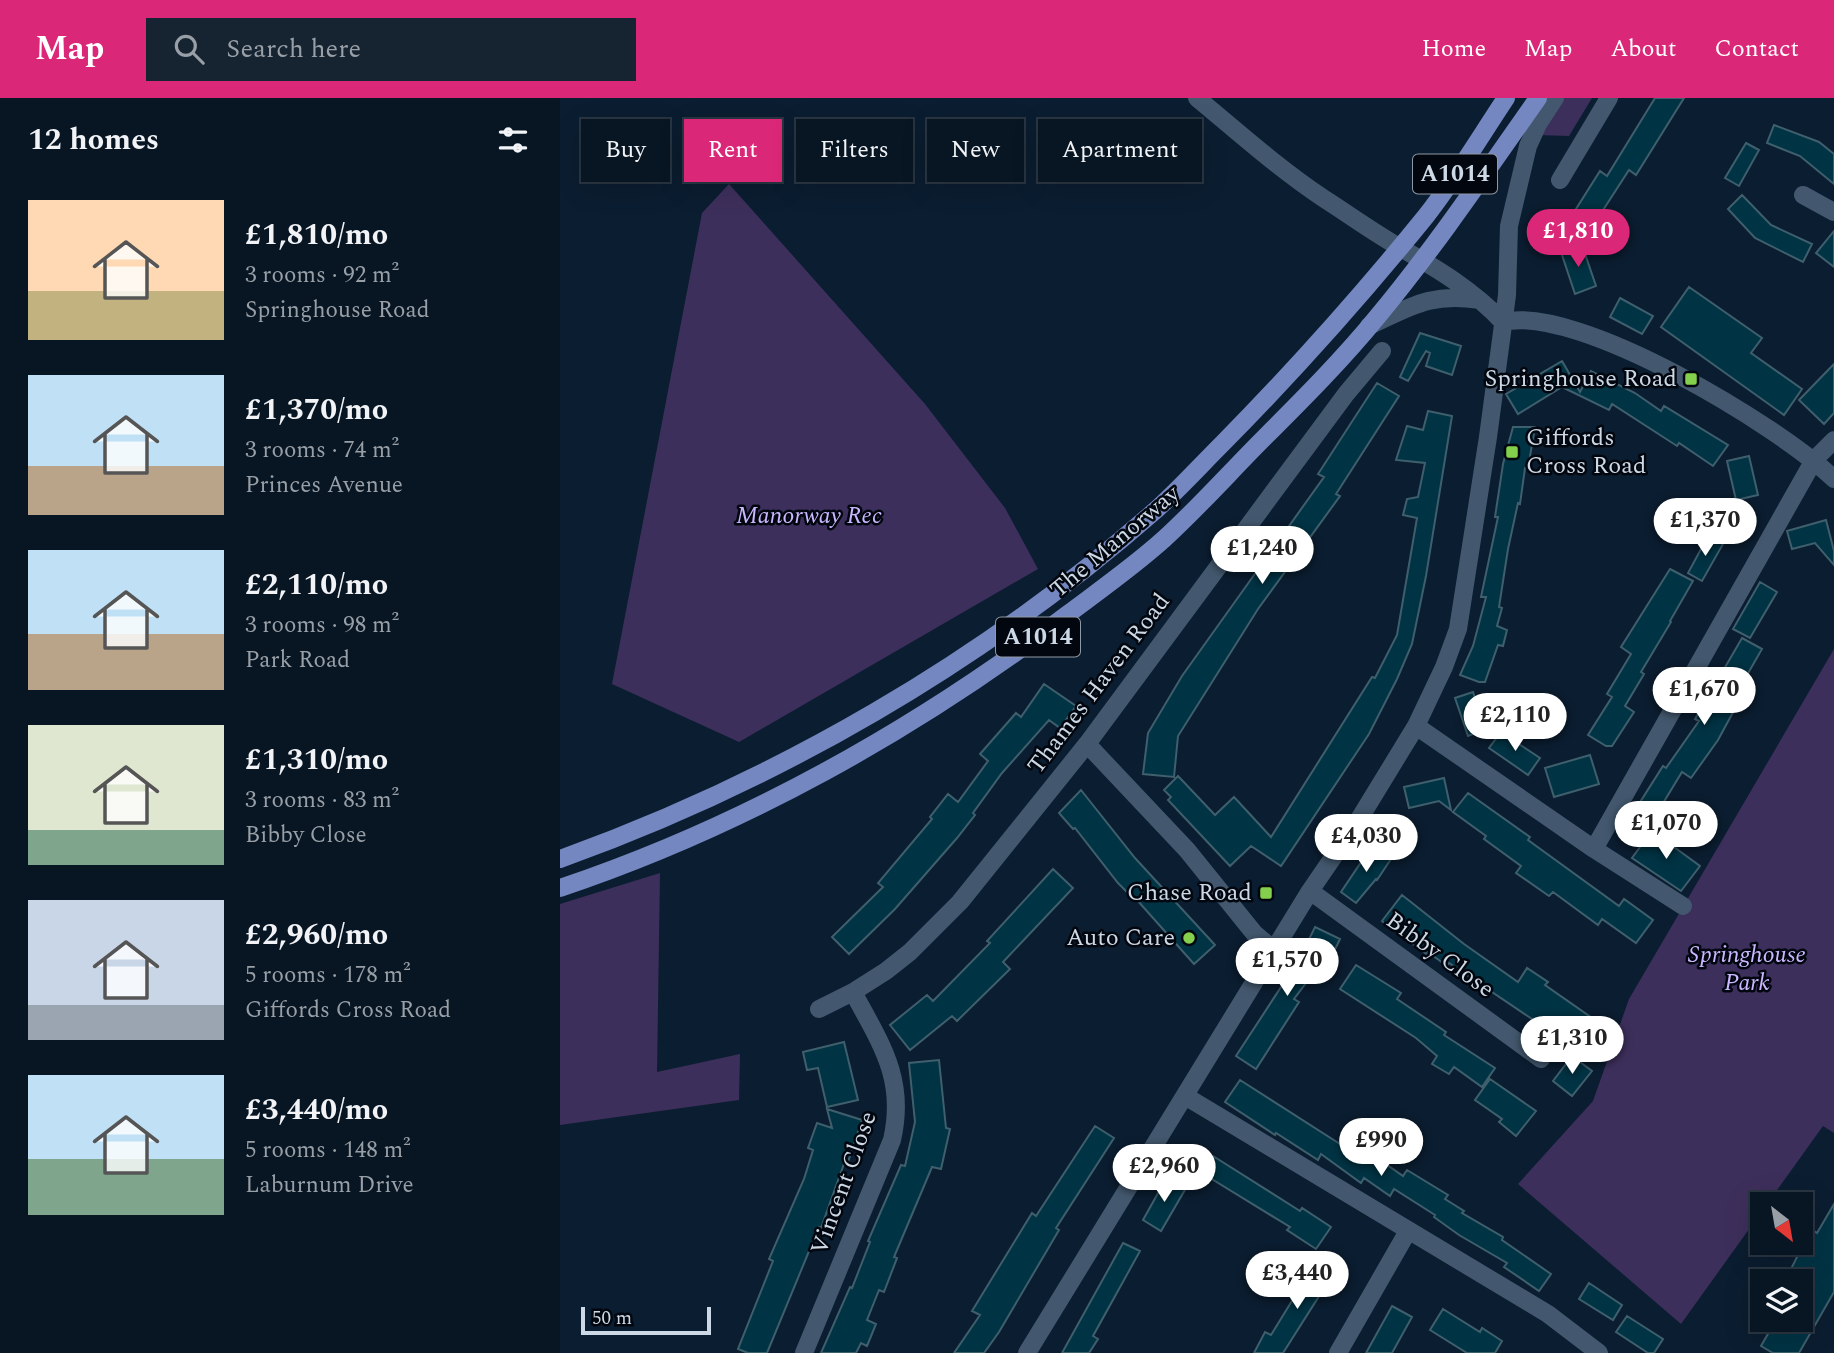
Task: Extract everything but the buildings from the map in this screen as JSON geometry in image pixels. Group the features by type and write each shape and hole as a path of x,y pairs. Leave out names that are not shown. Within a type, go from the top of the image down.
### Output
{"main road":[{"name":"The Manorway","path":"560,859 675,814 784,763 859,721 972,650 1072,579 1158,507 1251,414 1340,319 1428,214 1506,98"},
{"name":"The Manorway","path":"560,888 663,849 765,803 848,759 927,712 1002,662 1163,540 1285,417 1369,326 1424,259 1538,98"}],"street":[{"path":"1197,98 1319,195 1399,247 1424,259 1480,300 1503,322"},
{"path":"1027,1353 1310,891 1416,726 1444,667 1458,629 1488,437 1503,322 1509,226 1520,170 1538,124 1555,98"},
{"path":"1560,180 1609,98"},
{"path":"1803,195 1834,212"},
{"path":"1369,326 1413,305 1440,297 1460,296 1480,300 1494,297 1507,278"},
{"path":"1503,322 1516,319 1571,329 1614,344 1756,420 1814,460 1834,479"},
{"name":"Thames Haven Road","path":"819,1009 853,992 910,953 960,902 1087,744 1338,405 1382,351"},
{"path":"1594,849 1814,460 1834,440"},
{"path":"1416,726 1594,849 1683,906"},
{"path":"1087,744 1187,850 1254,933 1274,950"},
{"name":"Bibby Close","path":"1310,891 1541,1059"},
{"name":"Vincent Close","path":"804,1353 892,1140 898,1116 895,1078 888,1056 853,992"},
{"path":"1185,1096 1548,1314 1599,1353"},
{"path":"1338,1353 1408,1231"}],"green space":[{"path":"1563,98 1592,98 1569,136 1537,135"},
{"name":"Manorway Rec","path":"729,184 925,404 1005,508 1038,569 739,742 612,684 702,213"},
{"name":"Springhouse Park","path":"1834,649 1834,1133 1823,1126 1776,1192 1750,1192 1750,1228 1681,1324 1518,1184 1593,1101 1629,999"},
{"path":"660,873 657,1072 740,1054 739,1100 560,1125 560,904"}],"place":[{"name":"Springhouse Road","path":"1691,379"},
{"name":"Giffords Cross Road","path":"1512,452"},
{"name":"Chase Road","path":"1266,893"},
{"name":"Auto Care","path":"1189,938"}]}
